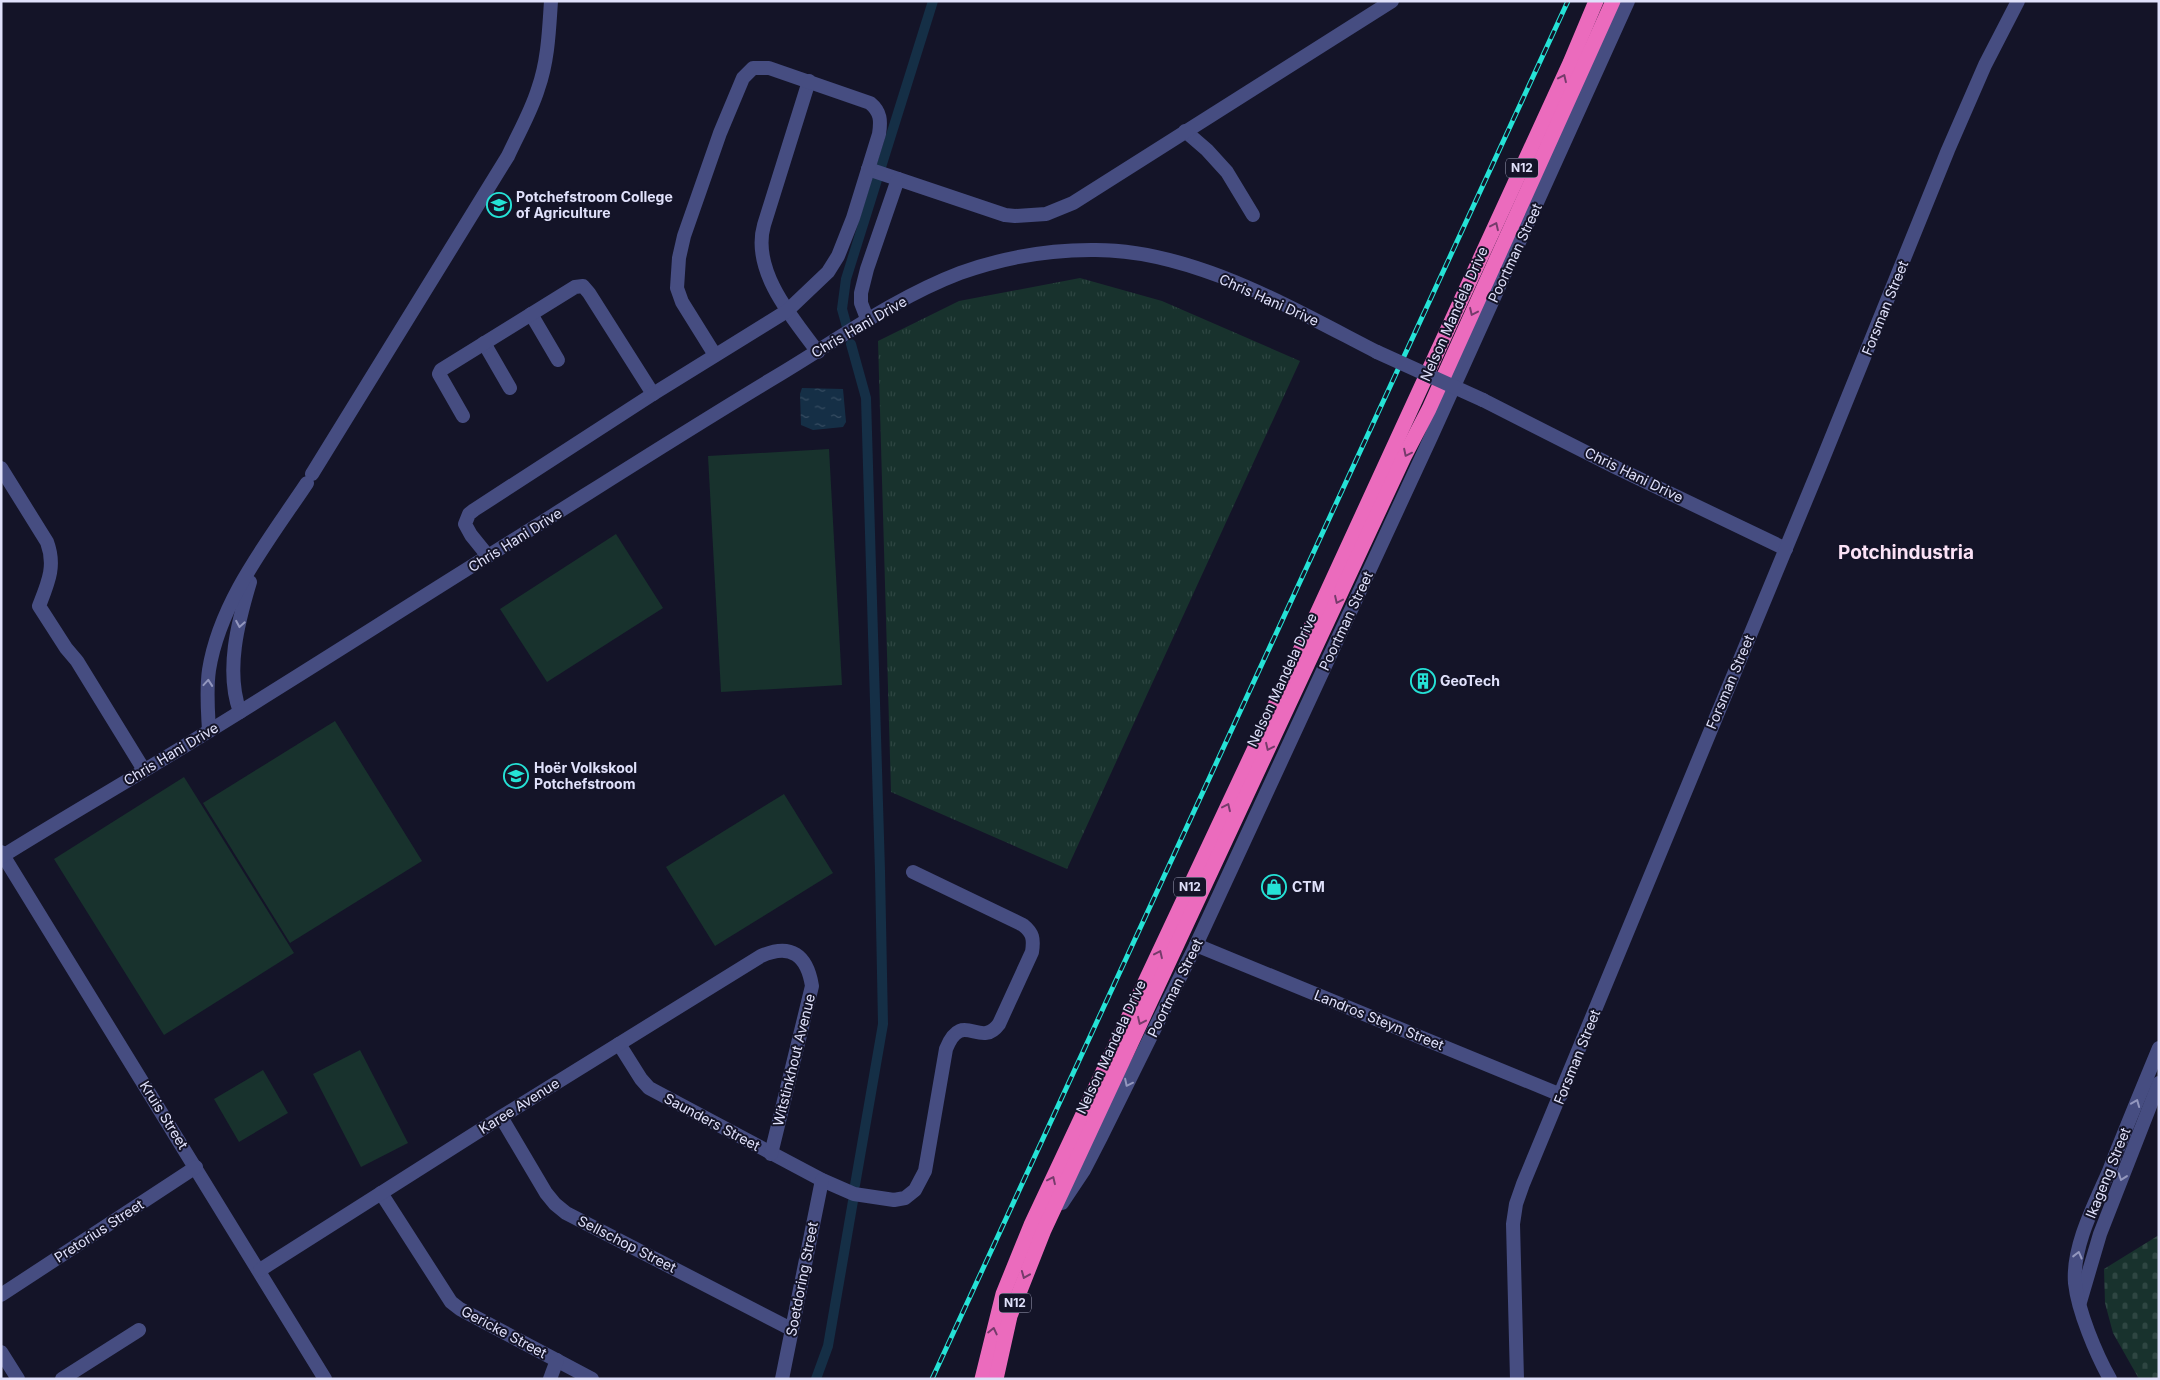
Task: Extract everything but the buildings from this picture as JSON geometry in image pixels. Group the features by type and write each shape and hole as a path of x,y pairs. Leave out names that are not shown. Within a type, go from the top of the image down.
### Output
{"highway":[{"name":"Nelson Mandela Drive","path":"982,1379 1002,1294 1031,1225 1276,703 1566,72 1596,1"},
{"name":"Nelson Mandela Drive","path":"996,1379 1010,1316 1044,1230 1218,855 1429,409 1613,1"}],"street":[{"path":"209,731 207,691 209,670 218,632 226,614 256,559 309,478 508,156 532,105 543,72 548,46 551,1"},
{"path":"876,171 1005,214 1035,216 1058,210 1073,203 1392,1"},
{"name":"Poortman Street","path":"1044,1230 1084,1170 1196,945 1431,437 1628,1"},
{"name":"Forsman Street","path":"1517,1378 1513,1224 1516,1204 1523,1184 1786,549 1948,150 1985,65 2018,1"},
{"path":"488,556 467,529 465,524 469,514 653,394 715,356 787,311 828,272 838,256 876,171 880,128 879,114 870,103 809,81 761,67 748,71 738,89 696,199 684,236 680,258 678,288 688,315 715,356"},
{"path":"809,81 761,236 761,254 787,311 818,352"},
{"path":"1185,131 1207,150 1227,172 1253,215"},
{"path":"870,319 864,310 860,297 867,269 898,179"},
{"name":"Chris Hani Drive","path":"2,855 240,712 725,407 870,319 958,274 1027,255 1093,250 1135,252 1172,261 1220,277 1301,313 1377,352 1483,400 1617,468 1786,549"},
{"path":"463,416 439,374 441,370 575,287 583,286 653,394"},
{"path":"531,314 558,360"},
{"path":"484,344 510,388"},
{"path":"1,468 47,542 52,554 52,568 39,606 66,648 77,661 144,770"},
{"path":"240,712 234,696 232,680 234,660 244,602 256,559"},
{"name":"Kruis Street","path":"2,855 260,1270 325,1379"},
{"name":"Saunders Street","path":"619,1044 641,1079 649,1088 822,1180 854,1194 894,1200 905,1198 915,1190 925,1170 946,1050 950,1039 956,1032 963,1029 986,1033 994,1030 999,1024 1032,952 1034,940 1031,931 1023,925 913,872"},
{"name":"Landros Steyn Street","path":"1196,945 1561,1095"},
{"name":"Karee Avenue","path":"260,1270 501,1117 761,956 774,950 783,950"},
{"name":"Witstinkhout Avenue","path":"772,1154 812,986 810,973 804,962 795,953 783,950"},
{"name":"Ikageng Street","path":"2110,1379 2096,1349 2080,1303 2075,1284 2075,1274 2085,1229 2159,1048"},
{"name":"Ikageng Street","path":"2080,1303 2100,1234 2159,1083"},
{"name":"Sellschop Street","path":"501,1117 546,1193 566,1213 791,1329"},
{"name":"Pretorius Street","path":"1,1295 196,1168"},
{"name":"Soetdoring Street","path":"782,1379 822,1180"},
{"name":"Gericke Street","path":"381,1193 451,1302 460,1309 592,1379"},
{"path":"62,1379 139,1330"},
{"path":"1,1352 18,1379"},
{"path":"550,1379 557,1360"}],"green space":[{"path":"1080,278 1162,301 1300,361 1067,869 891,792 878,341 959,301"},
{"path":"829,449 842,685 721,692 708,456"},
{"path":"616,534 663,608 547,682 500,609"},
{"path":"335,721 422,861 290,943 203,803"},
{"path":"184,777 294,953 164,1035 54,859"},
{"path":"784,794 833,873 715,946 666,867"},
{"path":"360,1050 408,1143 361,1167 313,1074"},
{"path":"263,1070 288,1113 239,1142 214,1099"},
{"path":"2159,1235 2159,1379 2139,1379 2113,1333 2105,1303 2104,1269"}],"water":[{"path":"802,388 843,389 846,422 843,427 813,430 801,425 800,394"}],"waterway":[{"path":"847,327 842,309 846,279 933,1"},
{"path":"851,344 866,398 883,1024 855,1185"},
{"path":"816,1379 828,1346 853,1201"}],"railway":[{"path":"932,1379 1568,1"}],"place":[{"name":"Potchefstroom College of Agriculture","path":"499,205"},
{"name":"GeoTech","path":"1423,681"},
{"name":"Hoër Volkskool Potchefstroom","path":"516,776"},
{"name":"CTM","path":"1274,887"}],"district":[{"name":"Potchindustria","path":"1906,552"}]}
